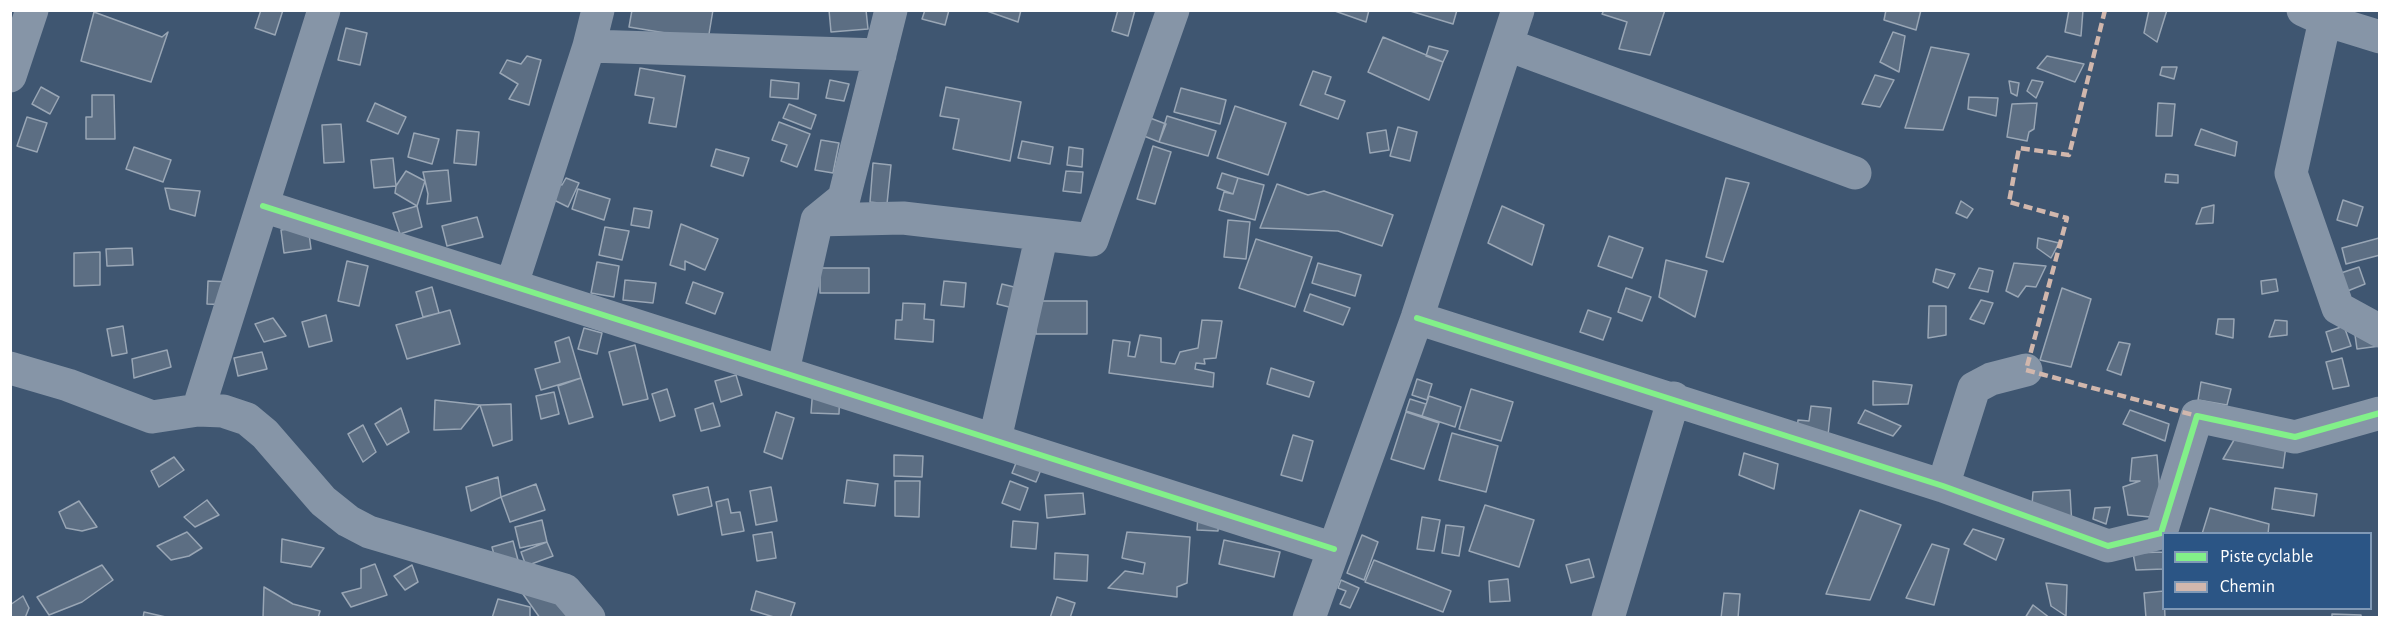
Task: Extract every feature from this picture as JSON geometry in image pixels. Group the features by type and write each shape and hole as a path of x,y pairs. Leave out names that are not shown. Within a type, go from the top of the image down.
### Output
{"street":[{"path":"12,66 32,10"},
{"path":"198,410 324,10"},
{"path":"512,284 590,46 598,10"},
{"path":"783,371 817,220 844,198 891,10"},
{"path":"817,220 903,218 1092,240 1173,10"},
{"path":"1309,618 1417,318 1518,10"},
{"path":"2379,37 2314,15 2291,173 2338,308 2379,331"},
{"path":"1508,45 1855,173"},
{"path":"590,46 880,55"},
{"path":"263,206 1334,549"},
{"path":"995,439 1042,234"},
{"path":"1417,318 1674,398 1943,486 2108,546 2162,533"},
{"path":"10,368 68,385 152,417 198,410 223,411 247,419 265,434 323,501 348,521 369,532 565,590 589,618"},
{"path":"1943,486 1974,388 1991,379 2026,370"},
{"path":"1608,618 1674,398"},
{"path":"2162,532 2197,416 2295,437 2379,413"}],"building":[{"path":"261,10 283,10 275,35 255,28"},
{"path":"632,10 713,10 708,40 629,27"},
{"path":"829,10 866,10 868,29 831,32"},
{"path":"925,10 949,10 945,25 922,19"},
{"path":"984,10 1021,10 1018,22"},
{"path":"1118,10 1135,10 1128,36 1112,31"},
{"path":"1332,10 1369,10 1366,22"},
{"path":"1407,10 1457,10 1453,24"},
{"path":"1604,10 1665,10 1650,55 1619,49 1627,22 1602,14"},
{"path":"1886,10 1921,10 1916,30 1884,20"},
{"path":"2069,10 2083,10 2081,36 2065,32"},
{"path":"2149,10 2167,10 2157,42 2144,33"},
{"path":"94,12 162,37 168,32 151,82 81,61"},
{"path":"346,28 367,33 360,65 338,60"},
{"path":"1893,32 1905,36 1899,72 1880,62"},
{"path":"1383,37 1443,62 1429,100 1368,72"},
{"path":"1429,46 1448,51 1443,62 1426,56"},
{"path":"1931,47 1969,54 1943,130 1905,128"},
{"path":"527,56 541,60 529,105 509,99 518,84 500,73 507,60 521,64"},
{"path":"2047,56 2084,64 2075,82 2037,68"},
{"path":"2162,67 2177,67 2174,79 2160,75"},
{"path":"640,68 685,76 676,127 649,123 654,98 635,95"},
{"path":"1313,71 1331,77 1325,94 1345,101 1338,119 1300,105"},
{"path":"1875,75 1894,80 1880,107 1862,104"},
{"path":"771,80 799,83 798,99 770,97"},
{"path":"830,80 849,84 844,101 826,98"},
{"path":"2032,80 2043,82 2036,98 2027,91"},
{"path":"2009,81 2019,83 2017,96 2011,93"},
{"path":"41,87 59,97 50,114 32,104"},
{"path":"946,87 1021,102 1010,161 953,149 959,119 940,116"},
{"path":"1181,88 1226,100 1220,124 1174,112"},
{"path":"92,95 114,95 115,139 86,139 86,117 92,117"},
{"path":"1969,97 1998,98 1996,116 1968,109"},
{"path":"375,103 406,117 398,134 367,121"},
{"path":"2037,103 2034,129 2029,132 2027,141 2007,137 2012,104"},
{"path":"2158,103 2175,104 2172,136 2156,136"},
{"path":"789,104 816,115 811,129 783,118"},
{"path":"1235,106 1286,123 1268,175 1217,158"},
{"path":"1167,116 1216,131 1208,156 1159,142"},
{"path":"27,117 47,123 37,152 17,146"},
{"path":"1150,118 1166,124 1159,142 1144,136"},
{"path":"779,122 810,134 797,167 781,161 787,145 772,140"},
{"path":"341,124 344,162 324,163 322,125"},
{"path":"1398,127 1417,132 1410,161 1390,156"},
{"path":"2201,129 2237,142 2235,156 2195,145"},
{"path":"457,130 479,132 476,165 454,163"},
{"path":"1386,130 1389,150 1370,153 1367,133"},
{"path":"414,133 439,139 432,164 408,157"},
{"path":"821,140 839,143 833,173 815,170"},
{"path":"1022,141 1053,147 1050,164 1018,158"},
{"path":"1153,146 1171,152 1155,204 1137,199"},
{"path":"134,147 171,160 163,182 126,169"},
{"path":"1069,147 1083,149 1082,167 1067,165"},
{"path":"716,149 749,158 743,176 711,166"},
{"path":"393,158 396,186 374,188 371,160"},
{"path":"873,163 891,165 887,204 870,202"},
{"path":"448,170 451,201 427,204 428,194 423,172"},
{"path":"406,171 425,181 417,206 395,193 396,186"},
{"path":"1066,171 1083,172 1081,193 1063,191"},
{"path":"1222,173 1238,178 1233,194 1217,188"},
{"path":"2166,174 2178,175 2178,183 2165,182"},
{"path":"547,178 562,185 566,178 579,183 568,207 540,193"},
{"path":"1238,178 1264,185 1255,220 1219,210 1224,192 1233,194"},
{"path":"1726,178 1749,183 1723,262 1706,257"},
{"path":"1277,184 1308,195 1324,191 1393,215 1382,246 1338,231 1260,228"},
{"path":"165,188 200,191 195,216 170,209"},
{"path":"578,189 610,199 604,220 572,209"},
{"path":"2343,200 2363,207 2357,226 2337,220"},
{"path":"1961,201 1973,209 1967,218 1956,213"},
{"path":"2214,205 2213,223 2196,224 2202,208"},
{"path":"417,206 422,227 400,234 393,213"},
{"path":"1502,206 1544,225 1532,265 1488,243"},
{"path":"634,208 652,211 649,228 631,225"},
{"path":"477,217 483,237 447,246 442,226"},
{"path":"1228,220 1250,222 1246,259 1224,257"},
{"path":"681,224 718,239 705,270 685,261 685,270 670,265"},
{"path":"308,226 311,249 284,253 281,230"},
{"path":"605,227 629,231 622,260 599,255"},
{"path":"1609,236 1643,248 1632,278 1598,266"},
{"path":"2038,238 2059,243 2051,258 2037,248"},
{"path":"2379,238 2380,255 2346,264 2342,248"},
{"path":"1256,239 1312,257 1295,307 1239,288"},
{"path":"132,248 133,265 107,266 106,249"},
{"path":"100,252 100,285 74,286 74,253"},
{"path":"1666,260 1707,271 1695,317 1659,297"},
{"path":"347,261 368,266 359,306 338,301"},
{"path":"597,262 619,266 614,297 591,293"},
{"path":"1318,263 1361,275 1355,296 1312,283"},
{"path":"2014,263 2046,266 2036,287 2026,286 2018,297 2006,291"},
{"path":"2359,267 2365,284 2345,292 2338,274"},
{"path":"820,268 869,268 869,293 820,293"},
{"path":"1979,268 1993,271 1988,292 1969,288"},
{"path":"1936,269 1955,274 1948,288 1933,282"},
{"path":"2276,279 2278,291 2262,294 2261,281"},
{"path":"625,280 656,283 653,303 623,300"},
{"path":"208,281 231,282 230,305 207,304"},
{"path":"944,281 966,283 964,307 941,305"},
{"path":"693,282 723,293 715,314 686,303"},
{"path":"1002,284 1022,289 1017,309 997,304"},
{"path":"432,287 439,313 423,317 416,292"},
{"path":"1626,288 1651,297 1642,321 1618,312"},
{"path":"2062,288 2091,299 2071,367 2040,360"},
{"path":"1310,294 1350,308 1343,325 1304,311"},
{"path":"1981,300 1993,303 1984,324 1970,319"},
{"path":"1036,301 1087,301 1087,334 1036,334"},
{"path":"903,303 925,304 924,319 934,320 933,342 895,339 896,320 902,320"},
{"path":"1929,306 1946,306 1946,335 1928,338"},
{"path":"450,310 460,344 407,359 396,325"},
{"path":"1588,310 1611,318 1603,340 1580,332"},
{"path":"326,315 332,341 309,347 302,322"},
{"path":"273,318 286,336 264,342 255,324"},
{"path":"2218,319 2234,319 2233,338 2216,334"},
{"path":"1202,320 1222,321 1216,358 1204,359 1205,364 1196,363 1195,369 1214,373 1213,387 1109,373 1113,340 1130,342 1128,356 1135,357 1140,335 1161,338 1161,362 1175,364 1180,352 1198,348"},
{"path":"2275,320 2287,321 2287,335 2269,337"},
{"path":"123,326 127,353 112,356 107,329"},
{"path":"2344,326 2351,346 2332,352 2326,332"},
{"path":"584,328 602,333 597,354 578,349"},
{"path":"2354,328 2380,346 2357,349"},
{"path":"569,337 581,378 541,390 535,369 560,362 555,342"},
{"path":"2119,342 2130,344 2121,375 2107,370"},
{"path":"635,345 648,399 623,405 609,352"},
{"path":"167,350 171,367 134,378 132,359"},
{"path":"262,352 267,369 238,376 234,358"},
{"path":"2342,358 2349,386 2333,389 2326,362"},
{"path":"1271,368 1314,382 1309,397 1267,384"},
{"path":"736,375 742,395 721,402 715,381"},
{"path":"581,378 593,417 569,424 558,386"},
{"path":"1417,379 1432,384 1427,400 1412,395"},
{"path":"1873,381 1912,385 1908,404 1873,405"},
{"path":"2201,382 2231,389 2227,405 2198,400"},
{"path":"813,387 840,388 839,414 811,413"},
{"path":"667,389 675,416 660,421 652,394"},
{"path":"1471,389 1513,402 1501,441 1459,429"},
{"path":"554,392 559,414 541,419 536,396"},
{"path":"1429,396 1461,407 1455,427 1422,416"},
{"path":"1410,399 1426,404 1422,416 1406,411"},
{"path":"435,400 480,405 461,429 434,430"},
{"path":"713,403 720,426 701,431 695,409"},
{"path":"511,404 512,440 493,446 480,405"},
{"path":"1811,406 1831,408 1827,444 1796,441 1798,420 1809,421"},
{"path":"401,408 409,432 387,445 375,424"},
{"path":"1865,410 1901,426 1893,436 1858,423"},
{"path":"2130,410 2169,424 2165,441 2123,424"},
{"path":"776,412 794,418 782,459 764,452"},
{"path":"1406,412 1439,423 1424,469 1391,459"},
{"path":"363,425 376,452 363,462 348,434"},
{"path":"1452,433 1498,446 1486,492 1439,480"},
{"path":"1293,435 1313,441 1302,481 1281,475"},
{"path":"2234,440 2286,446 2283,468 2223,459"},
{"path":"1744,453 1778,464 1774,489 1739,475"},
{"path":"894,455 923,456 922,477 894,476"},
{"path":"2157,455 2162,518 2128,515 2123,487 2140,481 2130,481 2132,458"},
{"path":"174,457 184,470 159,487 151,471"},
{"path":"1018,458 1042,467 1036,482 1012,473"},
{"path":"498,477 501,497 471,511 466,487"},
{"path":"847,480 878,484 875,506 844,503"},
{"path":"895,481 920,481 919,517 895,516"},
{"path":"1010,481 1028,488 1020,510 1002,503"},
{"path":"536,484 545,510 510,522 501,497"},
{"path":"708,487 712,506 678,515 673,495"},
{"path":"771,487 777,521 756,525 750,491"},
{"path":"2275,488 2317,494 2314,516 2272,509"},
{"path":"2070,490 2072,527 2032,505 2033,492"},
{"path":"1083,493 1085,514 1047,518 1045,495"},
{"path":"728,499 731,513 740,512 744,531 722,535 716,502"},
{"path":"207,500 219,515 195,527 184,517"},
{"path":"79,501 97,527 82,531 66,528 59,512"},
{"path":"1199,502 1220,504 1218,531 1197,530"},
{"path":"1485,505 1534,520 1519,567 1469,551"},
{"path":"2110,507 2106,524 2093,519 2095,508"},
{"path":"2210,508 2269,524 2268,532 2203,532"},
{"path":"1860,510 1901,525 1870,600 1826,594"},
{"path":"1422,517 1440,520 1434,551 1417,549"},
{"path":"542,520 547,542 520,548 515,527"},
{"path":"1013,521 1038,523 1036,549 1011,547"},
{"path":"1446,525 1464,527 1459,556 1442,553"},
{"path":"1973,529 2004,539 1996,560 1964,544"},
{"path":"187,532 202,548 189,556 171,560 157,546"},
{"path":"772,532 776,558 757,561 753,535"},
{"path":"1127,532 1190,537 1187,583 1177,587 1177,597 1108,588 1125,571 1143,574 1145,563 1122,558"},
{"path":"1362,535 1378,542 1364,580 1347,573"},
{"path":"282,539 324,548 311,567 281,562"},
{"path":"1224,540 1280,552 1274,577 1219,564"},
{"path":"513,541 518,560 497,566 492,547"},
{"path":"547,542 553,556 526,566 521,552"},
{"path":"1932,544 1949,549 1934,605 1906,598"},
{"path":"2162,552 2162,569 2136,570 2133,553"},
{"path":"1055,553 1088,555 1087,581 1054,579"},
{"path":"1589,559 1594,577 1571,583 1566,565"},
{"path":"1374,560 1451,591 1443,612 1365,582"},
{"path":"375,564 387,595 351,607 342,593 361,588 361,569"},
{"path":"102,565 113,580 82,602 49,615 37,597"},
{"path":"412,565 418,582 405,590 394,576"},
{"path":"1508,579 1510,601 1490,602 1489,581"},
{"path":"1341,580 1359,588 1350,608 1340,604 1346,591 1338,588"},
{"path":"555,583 576,618 540,618 523,594"},
{"path":"2046,583 2067,585 2066,616 2051,606"},
{"path":"264,587 293,604 320,611 318,618 263,618"},
{"path":"756,591 795,603 790,618 777,618 751,610"},
{"path":"2162,591 2162,610 2165,610 2165,618 2146,618 2144,593"},
{"path":"1724,593 1740,594 1738,618 1721,618"},
{"path":"23,596 29,608 25,618 10,618 10,605"},
{"path":"1057,597 1075,603 1070,618 1050,618"},
{"path":"498,599 530,607 530,618 492,618"},
{"path":"2033,605 2050,618 2025,618"},
{"path":"144,612 170,618 143,618"},
{"path":"2332,614 2361,615 2361,618 2332,618"}],"marked path":[{"path":"2105,10 2069,155 2019,148 2009,202 2067,218 2026,370 2197,416"}],"cycle path":[{"path":"263,206 1334,549"},
{"path":"1417,318 1943,486 2108,546 2161,533 2197,416 2295,437 2380,413"}]}
